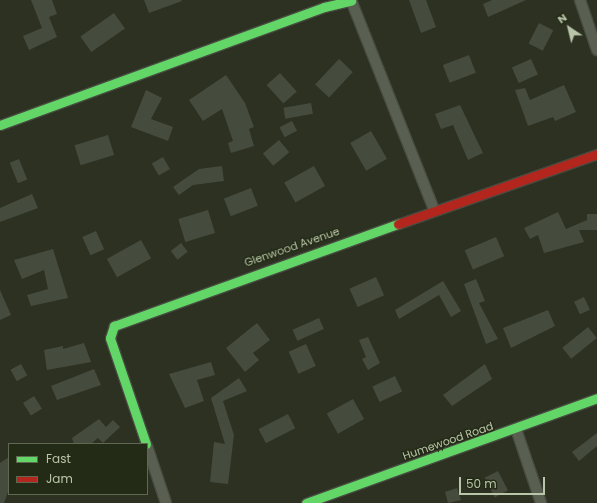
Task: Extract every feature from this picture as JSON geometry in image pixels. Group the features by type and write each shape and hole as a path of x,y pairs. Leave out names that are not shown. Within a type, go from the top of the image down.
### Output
{"street":[{"path":"580,0 597,50"},
{"path":"0,125 324,7 351,1 434,210"},
{"name":"Glenwood Avenue","path":"146,443 110,338 114,326 123,320 597,154"},
{"name":"Humewood Road","path":"306,503 328,499 516,430 597,398"},
{"path":"516,430 541,503"},
{"name":"Glenwood Avenue","path":"148,448 166,503"}],"building":[{"path":"31,0 52,0 57,14 49,17 57,37 29,50 23,36 42,28"},
{"path":"144,0 181,0 182,1 149,13"},
{"path":"409,0 426,0 436,27 421,33"},
{"path":"492,0 526,0 488,17 483,4"},
{"path":"114,13 125,29 91,52 80,37"},
{"path":"539,23 553,30 543,51 529,43"},
{"path":"469,55 476,73 450,83 443,65"},
{"path":"339,59 353,72 329,98 315,85"},
{"path":"531,59 538,75 519,83 512,68"},
{"path":"280,73 297,92 283,104 267,85"},
{"path":"226,75 245,103 254,127 249,129 254,146 231,153 228,143 233,141 222,109 203,121 189,100"},
{"path":"564,85 576,112 555,121 553,117 528,126 515,90 525,88 530,100"},
{"path":"146,90 162,98 151,119 173,127 168,141 131,127"},
{"path":"311,103 313,114 285,119 283,108"},
{"path":"460,105 483,153 468,160 453,125 441,129 435,114"},
{"path":"292,121 297,131 285,137 280,127"},
{"path":"371,131 387,159 366,171 350,143"},
{"path":"108,135 114,155 81,165 75,145"},
{"path":"279,140 289,152 273,166 263,153"},
{"path":"163,157 170,169 159,176 152,164"},
{"path":"19,159 27,179 18,183 10,163"},
{"path":"222,166 224,181 193,185 179,195 173,187 199,169"},
{"path":"314,166 325,186 295,203 284,182"},
{"path":"251,188 258,206 231,216 224,198"},
{"path":"32,194 38,208 0,222 0,208"},
{"path":"208,210 215,233 185,242 178,219"},
{"path":"558,212 566,229 587,220 587,214 597,214 597,230 579,230 584,242 544,253 538,235 530,239 524,228"},
{"path":"96,231 104,249 90,255 82,237"},
{"path":"496,237 504,256 473,270 465,250"},
{"path":"141,240 151,258 117,277 107,259"},
{"path":"181,243 188,252 178,260 171,251"},
{"path":"53,249 68,298 31,306 27,295 48,289 44,270 22,279 14,260"},
{"path":"376,277 384,295 358,307 350,289"},
{"path":"476,279 485,301 479,303 498,339 486,344 464,284"},
{"path":"443,281 461,311 451,317 439,295 399,319 395,310"},
{"path":"0,290 11,315 0,320"},
{"path":"584,297 590,310 580,314 574,302"},
{"path":"548,310 555,326 511,348 503,328"},
{"path":"319,318 324,329 297,341 293,330"},
{"path":"257,323 270,340 253,353 259,360 245,372 226,348"},
{"path":"588,327 597,338 571,359 562,348"},
{"path":"368,337 380,363 368,370 362,359 366,357 359,340"},
{"path":"84,343 91,362 47,370 44,350 63,346 63,349"},
{"path":"306,344 316,366 298,374 289,352"},
{"path":"211,362 215,375 197,380 204,401 185,408 169,374"},
{"path":"21,364 27,375 17,381 11,370"},
{"path":"485,364 492,379 452,406 443,395"},
{"path":"94,369 101,385 57,400 51,386"},
{"path":"395,376 402,391 380,402 372,387"},
{"path":"239,378 247,391 223,401 234,435 228,484 210,482 214,442 225,444 211,398"},
{"path":"34,396 42,409 31,416 23,403"},
{"path":"353,399 364,419 338,434 327,414"},
{"path":"288,414 295,428 266,443 259,429"},
{"path":"99,419 106,427 113,420 120,427 103,443 98,438 92,443 74,443 72,438"},
{"path":"597,433 597,446 579,461 572,452"},
{"path":"8,458 8,492 4,503 0,503 0,463"},
{"path":"498,471 508,491 495,497 485,478"},
{"path":"457,488 461,500 448,503 445,492"}],"traffic: fast":[{"path":"0,125 324,7 351,1"},
{"path":"146,443 110,338 114,326 398,224"},
{"path":"306,503 597,398"}],"traffic: jam":[{"path":"398,224 597,154"}]}
